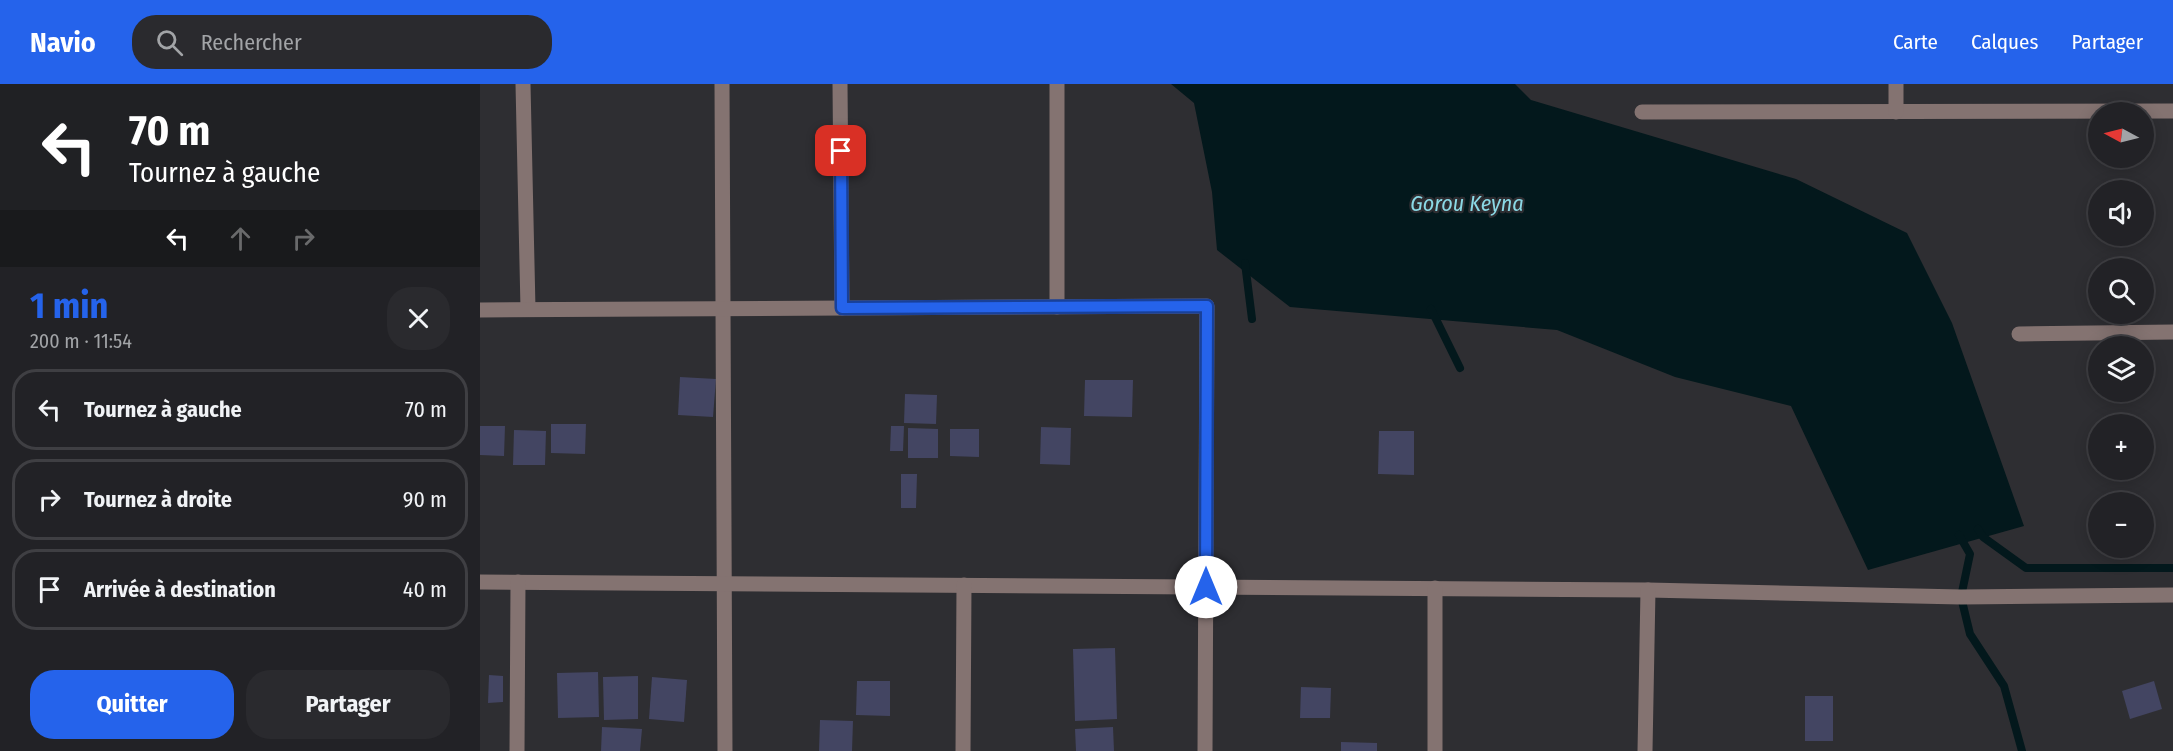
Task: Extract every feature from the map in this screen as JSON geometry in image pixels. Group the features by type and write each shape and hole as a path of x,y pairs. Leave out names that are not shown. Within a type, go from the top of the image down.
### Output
{"street":[{"path":"523,84 528,309"},
{"path":"722,84 725,751"},
{"path":"840,84 842,308"},
{"path":"1057,307 1058,84"},
{"path":"1896,84 1896,112"},
{"path":"1642,112 2173,111"},
{"path":"480,310 1207,306 1205,751"},
{"path":"2019,334 2173,332"},
{"path":"480,582 1648,590 1961,597 2173,595"},
{"path":"517,751 518,582"},
{"path":"963,751 964,585"},
{"path":"1435,751 1436,588"},
{"path":"1645,751 1648,590"}],"water":[{"name":"Gorou Keyna","path":"1171,84 1515,84 1531,100 1796,179 1907,233 1952,323 2024,526 1868,570 1791,406 1675,377 1557,330 1290,307 1217,250 1212,192 1194,103"}],"building":[{"path":"680,377 716,379 713,417 678,415"},
{"path":"1085,380 1133,380 1132,417 1084,416"},
{"path":"905,394 937,395 936,424 904,423"},
{"path":"551,424 586,424 585,454 551,453"},
{"path":"480,426 505,426 504,456 480,455"},
{"path":"891,426 904,426 903,451 890,451"},
{"path":"1041,427 1071,428 1070,465 1040,464"},
{"path":"908,428 938,429 938,458 908,458"},
{"path":"950,429 979,429 979,457 950,456"},
{"path":"514,430 546,431 545,465 513,465"},
{"path":"1379,431 1414,431 1414,475 1378,474"},
{"path":"901,474 917,474 916,508 901,508"},
{"path":"1115,648 1117,719 1075,721 1073,649"},
{"path":"598,672 599,717 558,718 557,673"},
{"path":"489,675 503,676 503,702 488,703"},
{"path":"638,676 638,719 604,720 603,677"},
{"path":"652,677 687,680 684,722 649,719"},
{"path":"857,681 890,681 890,716 856,715"},
{"path":"2154,681 2162,709 2130,719 2122,691"},
{"path":"1301,687 1331,688 1330,718 1300,718"},
{"path":"1805,696 1833,696 1833,741 1805,741"},
{"path":"820,720 853,721 852,751 819,751"},
{"path":"602,727 642,729 640,751 601,751"},
{"path":"1113,727 1114,751 1076,751 1075,729"},
{"path":"1341,742 1377,743 1377,751 1341,751"}],"waterway":[{"path":"1245,263 1252,319"},
{"path":"1431,309 1460,368"},
{"path":"1978,529 1983,537 2026,568 2173,568"},
{"path":"1959,535 1970,554 1961,597 1970,634 2004,686 2022,751"}],"route":[{"path":"841,151 842,308 1207,306 1206,587"}]}
